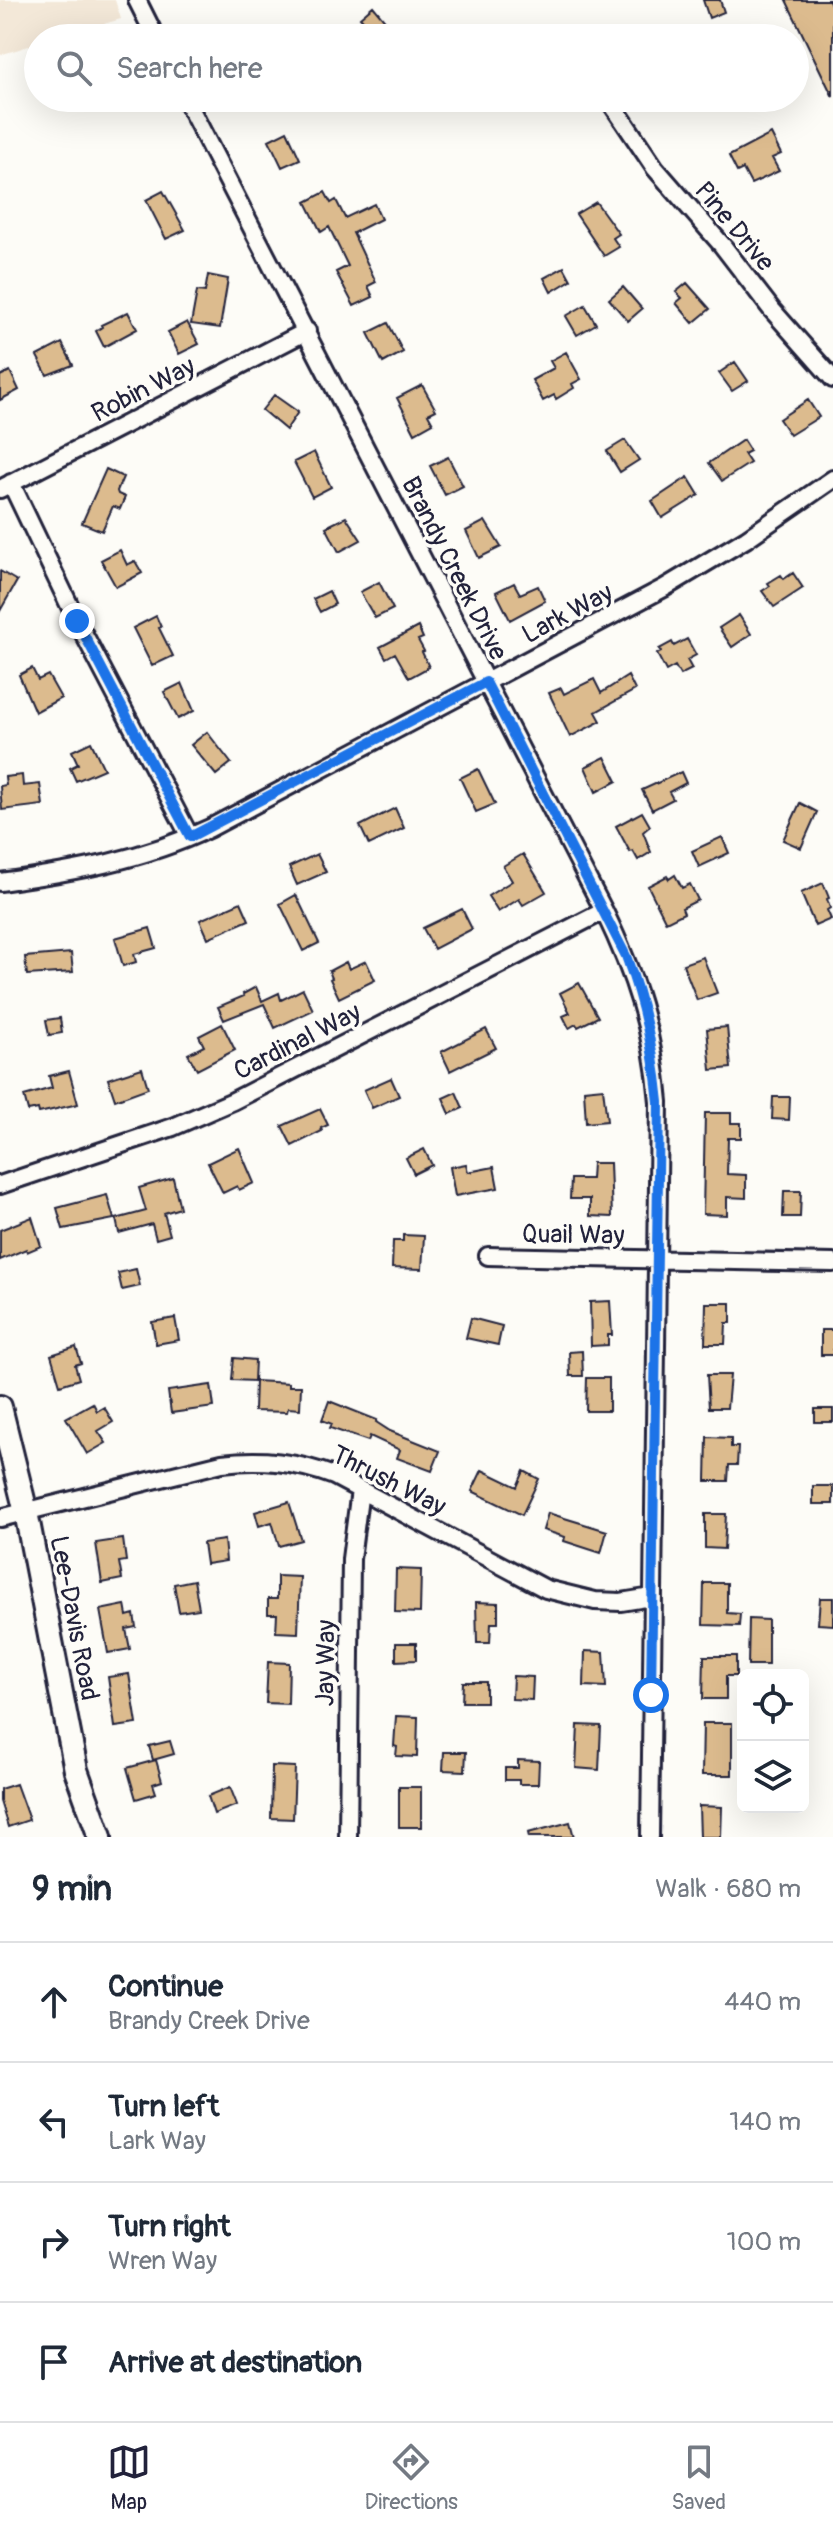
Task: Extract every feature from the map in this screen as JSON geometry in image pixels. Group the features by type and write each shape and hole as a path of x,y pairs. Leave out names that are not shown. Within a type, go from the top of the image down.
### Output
{"main road":[{"name":"Lee-Davis Road","path":"0,1407 26,1512 76,1770 100,1837"}],"street":[{"path":"137,0 149,24"},
{"name":"Brandy Creek Drive","path":"192,112 604,911 640,993 656,1063 659,1102 650,1837"},
{"name":"Pine Drive","path":"617,112 655,168 833,379"},
{"name":"Robin Way","path":"6,486 307,331"},
{"name":"Lark Way","path":"0,882 112,864 190,837 580,635 746,539 833,479"},
{"path":"6,486 190,837"},
{"name":"Cardinal Way","path":"0,1185 173,1127 233,1101 604,911"},
{"name":"Quail Way","path":"488,1256 833,1263"},
{"name":"Thrush Way","path":"0,1518 222,1463 281,1461 308,1467 360,1490 546,1589 595,1601 621,1602 652,1597"},
{"name":"Jay Way","path":"348,1837 351,1559 360,1490"}],"shaded area":[{"path":"0,0 115,0 121,19 104,24 24,24 24,47 0,55"}],"building":[{"path":"703,0 720,0 724,12 709,18"},
{"path":"786,0 829,0 833,9 833,97 809,47 809,24 798,24"},
{"path":"373,6 388,24 367,24 360,17"},
{"path":"287,131 300,159 282,167 269,140"},
{"path":"771,134 781,154 772,158 779,171 751,184 743,169 737,172 729,156"},
{"path":"163,191 185,230 166,239 146,200"},
{"path":"325,192 331,203 336,200 345,218 374,204 381,219 353,233 376,282 368,286 373,297 354,306 336,272 348,266 329,227 321,232 306,202"},
{"path":"596,202 619,234 613,238 619,247 604,256 576,214"},
{"path":"564,267 571,280 551,292 544,278"},
{"path":"208,275 228,279 220,328 191,324 197,291 205,292"},
{"path":"687,283 710,309 693,323 676,303 682,298 676,292"},
{"path":"623,287 642,309 628,321 609,299"},
{"path":"585,305 596,324 577,335 566,316"},
{"path":"128,312 137,329 104,347 96,331 101,325"},
{"path":"187,322 199,344 179,354 168,332"},
{"path":"388,323 403,352 383,363 368,333"},
{"path":"62,343 73,365 47,375 37,356"},
{"path":"566,352 581,379 572,384 574,388 556,399 554,395 543,401 532,380 554,368 550,361"},
{"path":"735,362 748,381 732,391 719,373"},
{"path":"10,371 19,390 0,400 0,376"},
{"path":"422,385 436,410 428,414 433,423 415,433 397,398"},
{"path":"274,395 298,412 286,430 262,410"},
{"path":"808,400 819,417 790,435 779,419"},
{"path":"625,440 639,460 620,472 607,451"},
{"path":"743,440 750,451 744,454 750,463 722,481 709,463"},
{"path":"314,452 331,487 312,497 294,462"},
{"path":"448,457 463,486 445,495 430,466"},
{"path":"106,469 123,477 117,491 125,497 120,509 113,506 102,531 82,523"},
{"path":"688,477 699,495 662,518 652,501"},
{"path":"346,517 361,540 339,552 326,527"},
{"path":"485,521 501,547 479,558 466,531"},
{"path":"120,550 127,565 135,561 142,573 116,587 101,560"},
{"path":"0,571 17,581 0,611"},
{"path":"793,573 803,588 774,607 762,591 781,575 784,579"},
{"path":"379,582 393,609 375,618 360,592"},
{"path":"514,583 520,594 538,586 545,601 510,620 496,592"},
{"path":"329,591 335,604 320,612 313,599"},
{"path":"739,615 751,634 732,647 719,628"},
{"path":"156,616 173,656 152,666 133,628"},
{"path":"418,627 423,638 418,640 429,667 409,678 395,653 386,658 380,647"},
{"path":"687,639 696,655 687,660 692,669 680,675 675,666 666,671 657,654 661,652 659,649"},
{"path":"32,668 38,680 48,675 61,698 35,712 19,675"},
{"path":"628,676 635,690 596,712 601,721 570,737 549,693 561,688 564,694 594,679 601,693"},
{"path":"182,683 194,711 178,719 164,692"},
{"path":"207,732 231,763 216,775 191,745"},
{"path":"91,742 104,769 76,781 70,768 78,764 72,751"},
{"path":"605,757 617,781 596,792 585,767"},
{"path":"478,769 495,804 476,812 460,778"},
{"path":"681,772 686,783 669,792 673,799 652,810 642,790"},
{"path":"22,775 23,786 40,784 43,805 2,810 0,786 6,785 5,777"},
{"path":"800,803 817,812 801,848 783,840"},
{"path":"395,808 404,828 369,845 360,826"},
{"path":"642,812 650,826 643,832 651,852 638,860 616,826"},
{"path":"722,837 729,853 699,867 692,851"},
{"path":"317,854 326,872 297,885 289,867"},
{"path":"523,854 546,892 523,905 519,899 498,912 488,896 512,881 503,866"},
{"path":"675,875 682,888 690,884 698,900 682,908 684,913 666,922 648,886"},
{"path":"823,883 829,898 830,908 827,910 831,919 815,926 801,893"},
{"path":"296,895 319,943 303,951 280,904"},
{"path":"241,902 249,920 208,938 200,920"},
{"path":"462,909 472,929 434,949 423,928"},
{"path":"150,928 156,948 134,954 136,962 123,966 115,938"},
{"path":"71,953 73,972 27,975 25,957"},
{"path":"703,957 717,993 697,1000 683,964"},
{"path":"366,961 375,980 339,998 329,971 346,962 349,969"},
{"path":"579,983 598,1017 569,1028 563,1016 570,1013 560,993"},
{"path":"256,987 262,1001 279,993 281,1000 303,989 313,1010 275,1028 264,1004 224,1020 218,1007"},
{"path":"60,1018 62,1033 49,1035 46,1020"},
{"path":"222,1024 235,1050 197,1070 188,1054 204,1046 199,1036"},
{"path":"727,1027 731,1068 711,1070 707,1029"},
{"path":"486,1029 496,1048 450,1071 441,1052"},
{"path":"142,1068 148,1088 115,1100 108,1079"},
{"path":"69,1071 78,1104 39,1113 38,1109 28,1111 24,1096 52,1088 49,1076"},
{"path":"391,1078 399,1096 372,1108 364,1090"},
{"path":"603,1088 607,1121 586,1123 584,1090"},
{"path":"456,1092 463,1108 450,1114 443,1098"},
{"path":"773,1097 790,1097 789,1120 772,1119"},
{"path":"320,1109 328,1125 292,1146 282,1126"},
{"path":"705,1113 731,1113 731,1123 741,1123 741,1138 728,1138 727,1174 746,1175 746,1198 727,1197 727,1215 703,1214"},
{"path":"239,1148 254,1183 223,1193 208,1163"},
{"path":"424,1149 432,1165 414,1174 406,1158"},
{"path":"592,1163 610,1163 612,1217 590,1216 590,1199 570,1199 571,1179 591,1179"},
{"path":"466,1164 468,1172 494,1167 498,1188 455,1196 450,1167"},
{"path":"173,1178 180,1208 164,1213 170,1235 156,1239 152,1224 119,1233 116,1219 146,1211 139,1188"},
{"path":"784,1191 801,1191 800,1217 783,1217"},
{"path":"107,1195 114,1219 63,1229 57,1208"},
{"path":"32,1217 41,1246 0,1260 0,1230"},
{"path":"403,1235 424,1236 422,1269 392,1268 393,1241 403,1241"},
{"path":"136,1269 140,1286 122,1290 118,1273"},
{"path":"610,1301 612,1335 608,1335 608,1345 591,1346 590,1302"},
{"path":"706,1303 731,1303 731,1323 726,1323 725,1344 705,1344"},
{"path":"175,1318 179,1340 156,1344 152,1322"},
{"path":"471,1318 502,1326 498,1345 466,1338"},
{"path":"821,1330 833,1330 833,1355 821,1355"},
{"path":"76,1347 81,1363 75,1365 79,1379 60,1385 51,1355"},
{"path":"582,1351 583,1376 570,1376 569,1352"},
{"path":"234,1358 255,1360 254,1381 232,1380"},
{"path":"707,1375 730,1375 727,1408 709,1408"},
{"path":"587,1378 609,1378 609,1411 586,1411"},
{"path":"255,1381 301,1386 300,1409 288,1408 287,1412 254,1411"},
{"path":"211,1385 214,1407 171,1413 168,1391"},
{"path":"329,1401 440,1451 432,1471 397,1458 400,1450 370,1436 368,1441 330,1428 332,1424 322,1420"},
{"path":"93,1403 97,1411 104,1407 113,1422 98,1431 106,1443 87,1454 66,1418"},
{"path":"815,1409 833,1409 833,1422 815,1422"},
{"path":"707,1437 731,1438 731,1447 738,1447 737,1465 729,1465 728,1481 706,1481"},
{"path":"482,1470 517,1487 524,1471 539,1479 522,1515 472,1491"},
{"path":"813,1486 833,1486 833,1504 813,1504"},
{"path":"289,1502 301,1540 279,1546 272,1522 259,1526 255,1512"},
{"path":"548,1513 607,1531 601,1553 564,1541 565,1537 543,1530"},
{"path":"705,1514 726,1514 724,1549 705,1548"},
{"path":"123,1539 126,1561 119,1562 122,1579 102,1583 96,1543"},
{"path":"224,1540 226,1561 206,1564 203,1543"},
{"path":"396,1569 421,1570 420,1613 395,1612"},
{"path":"277,1576 300,1577 298,1633 276,1632 277,1614 268,1614 268,1599 277,1599"},
{"path":"194,1580 199,1609 179,1612 174,1584"},
{"path":"704,1583 727,1583 727,1613 740,1614 739,1626 703,1625"},
{"path":"820,1598 833,1598 833,1625 818,1624"},
{"path":"476,1602 498,1603 498,1623 491,1623 490,1643 477,1643"},
{"path":"125,1605 127,1616 134,1614 136,1627 126,1629 130,1649 108,1653 100,1610"},
{"path":"749,1619 768,1620 768,1665 748,1665"},
{"path":"396,1643 416,1643 416,1660 396,1661"},
{"path":"585,1651 604,1652 606,1687 584,1686"},
{"path":"704,1656 736,1656 736,1676 726,1676 726,1699 703,1699"},
{"path":"268,1662 289,1663 288,1704 266,1703"},
{"path":"129,1674 137,1724 115,1727 108,1677"},
{"path":"513,1676 533,1677 532,1700 512,1699"},
{"path":"463,1682 486,1682 486,1702 462,1702"},
{"path":"396,1716 418,1717 417,1757 396,1756"},
{"path":"703,1723 732,1723 732,1775 702,1775"},
{"path":"578,1725 601,1726 599,1770 576,1768"},
{"path":"170,1741 174,1754 153,1760 149,1746"},
{"path":"444,1752 466,1752 465,1771 443,1770"},
{"path":"156,1760 162,1781 153,1784 156,1793 136,1799 127,1768"},
{"path":"518,1760 539,1761 538,1784 505,1780 505,1768 518,1768"},
{"path":"272,1766 295,1767 293,1819 271,1818"},
{"path":"16,1784 29,1820 8,1827 0,1801 0,1789"},
{"path":"230,1787 237,1805 214,1814 208,1796"},
{"path":"399,1787 421,1787 421,1827 399,1827"},
{"path":"699,1806 722,1807 721,1837 700,1837"},
{"path":"570,1822 574,1837 529,1837 528,1833"}],"route":[{"path":"77,621 190,837 486,682 626,956 640,993 656,1063 659,1102 651,1695"}]}
